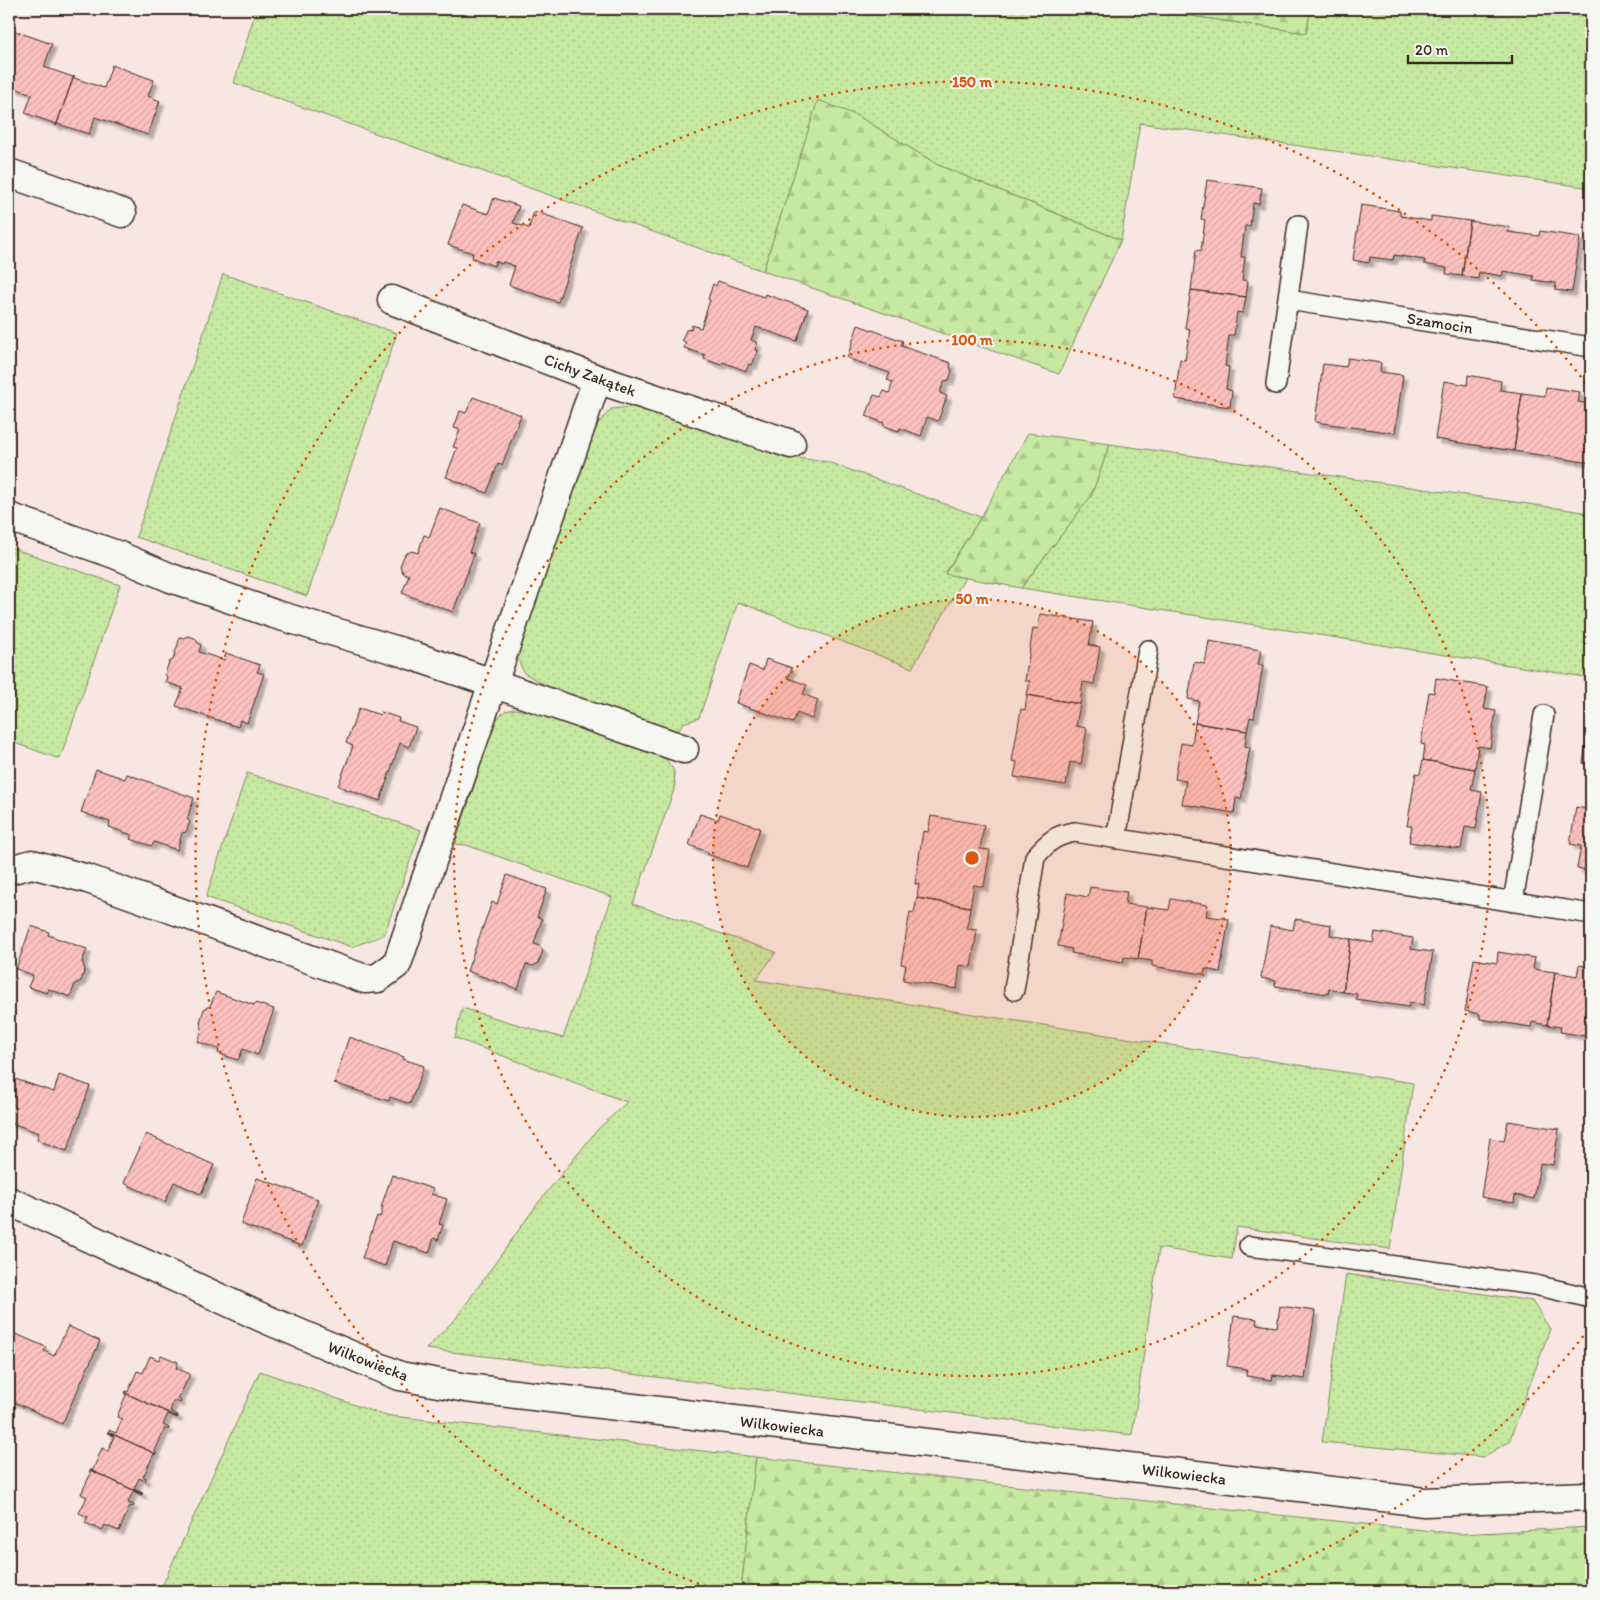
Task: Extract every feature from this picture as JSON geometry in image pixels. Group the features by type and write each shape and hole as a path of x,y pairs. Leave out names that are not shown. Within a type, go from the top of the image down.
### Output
{"street":[{"path":"9,173 122,213"},
{"name":"Cichy Zakątek","path":"392,300 597,379 791,444"},
{"path":"9,870 32,864 88,879 366,979 378,978 397,964 597,379"},
{"path":"9,517 118,555 171,578 274,614 402,652 684,749"},
{"name":"Wilkowiecka","path":"9,1201 236,1306 328,1346 400,1376 447,1385 545,1399 1424,1502 1591,1496"}],"lane":[{"path":"1276,384 1298,225"},
{"name":"Szamocin","path":"1288,300 1591,347"},
{"path":"1116,839 1148,650"},
{"path":"1513,902 1544,715"},
{"path":"1014,990 1035,857 1060,834 1075,832 1591,914"},
{"path":"1249,1246 1535,1286 1591,1298"}],"green space":[{"path":"256,9 1145,9 1306,33 1311,9 1591,9 1591,188 1140,123 1121,240 938,165 858,116 818,101 763,271 234,83"},
{"path":"1145,9 1311,9 1306,33"},
{"path":"818,100 858,116 938,165 1121,240 1059,374 763,271"},
{"path":"223,274 397,333 307,596 136,537"},
{"path":"641,406 797,458 828,462 981,517 945,573 965,578 912,668 738,602 699,718 683,723 678,732 547,686 524,673 516,655 591,431 611,409"},
{"path":"1028,433 1110,444 1091,496 1021,588 945,574 981,517"},
{"path":"1110,444 1591,513 1591,678 1021,588 1091,496"},
{"path":"9,547 120,585 60,759 9,741"},
{"path":"515,709 554,716 666,759 674,771 675,787 633,904 776,952 756,980 1413,1083 1390,1249 1237,1227 1232,1259 1159,1248 1132,1435 426,1349 456,1318 538,1203 598,1129 627,1102 455,1038 462,1008 563,1038 612,897 466,845 455,844 495,721 505,711"},
{"path":"247,773 421,830 384,935 352,947 206,897"},
{"path":"1346,1274 1532,1301 1550,1329 1509,1442 1483,1457 1322,1442"},
{"path":"260,1371 383,1415 756,1457 741,1591 179,1591 163,1584"},
{"path":"756,1457 1461,1534 1591,1527 1591,1591 741,1591"}],"building":[{"path":"9,29 52,44 44,67 74,76 56,126 56,124 25,113 32,94 9,86"},
{"path":"112,65 154,80 148,96 160,101 148,135 95,117 89,134 58,124 56,126 74,76 74,78 104,88"},
{"path":"1207,180 1262,188 1259,204 1253,203 1250,226 1245,226 1241,257 1245,257 1242,280 1248,281 1246,297 1191,290 1196,250 1201,251 1205,220 1201,219"},
{"path":"494,198 519,206 513,223 529,228 534,211 583,228 558,302 509,285 515,266 495,261 494,266 472,258 473,253 448,245 462,205 488,214"},
{"path":"1361,205 1400,211 1400,216 1431,221 1431,216 1470,221 1462,276 1446,274 1447,268 1424,264 1425,260 1394,255 1393,260 1370,257 1369,263 1353,260"},
{"path":"1470,221 1509,227 1508,232 1539,236 1540,231 1580,237 1572,292 1555,290 1556,283 1533,280 1534,276 1503,271 1502,276 1479,272 1478,279 1462,276"},
{"path":"718,281 764,297 765,294 808,309 797,341 756,327 751,340 757,343 755,350 758,351 752,365 749,364 746,371 723,362 721,365 704,359 705,355 684,348 686,343 682,340 686,330 691,329 692,325 701,328 713,284 716,286"},
{"path":"1191,290 1246,297 1243,313 1237,312 1234,335 1229,335 1225,366 1229,367 1226,389 1232,391 1230,407 1175,399 1180,359 1185,360 1190,329 1185,328"},
{"path":"858,325 903,341 901,346 951,363 952,371 949,380 944,381 940,393 947,396 938,421 927,417 921,436 900,428 899,431 884,426 884,423 866,416 874,395 881,397 884,391 889,393 893,382 887,380 890,373 847,358"},
{"path":"1348,358 1381,363 1380,372 1403,375 1395,433 1315,422 1323,364 1346,367"},
{"path":"1468,375 1501,381 1500,390 1522,393 1514,451 1435,439 1444,381 1467,385"},
{"path":"1546,387 1580,392 1578,402 1591,404 1591,463 1514,451 1522,393 1545,396"},
{"path":"473,397 521,415 502,465 498,464 487,493 446,477 457,448 453,447 460,430 454,428 460,411 466,413"},
{"path":"440,508 480,523 469,552 474,554 453,612 402,593 409,575 403,573 400,566 405,554 412,551 418,553 424,535 429,537"},
{"path":"1040,614 1093,622 1089,645 1100,647 1094,684 1083,682 1080,704 1027,695 1030,681 1025,681 1033,628 1038,629"},
{"path":"188,636 195,638 201,645 199,652 224,660 226,653 260,665 257,672 264,674 247,723 240,720 238,727 176,706 183,688 165,682 167,677 165,674 169,662 173,660 180,637"},
{"path":"1209,641 1261,650 1258,665 1263,665 1254,718 1250,717 1247,731 1195,723 1199,701 1188,699 1194,662 1205,664"},
{"path":"766,659 792,668 788,678 807,685 803,694 818,700 812,719 797,713 793,723 736,703 749,665 763,670"},
{"path":"1436,678 1488,687 1484,709 1496,711 1490,748 1478,746 1475,769 1423,760 1425,745 1421,744 1429,692 1434,693"},
{"path":"1027,695 1080,704 1076,726 1087,728 1081,764 1070,762 1066,785 1014,777 1017,762 1012,761 1021,709 1025,710"},
{"path":"359,708 380,715 381,712 399,718 398,721 416,727 409,747 400,743 380,801 338,786 353,746 346,743"},
{"path":"1195,723 1247,731 1245,746 1250,747 1241,799 1236,798 1234,813 1182,804 1186,781 1175,779 1181,743 1192,745"},
{"path":"1589,726 1591,727 1591,764 1583,763"},
{"path":"1423,760 1475,769 1471,790 1482,792 1476,829 1465,827 1461,849 1409,842 1412,826 1407,826 1416,773 1420,774"},
{"path":"96,769 125,779 127,774 194,798 187,819 190,822 186,832 182,833 177,850 154,842 152,846 130,839 132,835 109,827 110,822 81,812"},
{"path":"1591,787 1591,871 1577,868 1581,846 1570,844 1576,807 1587,809"},
{"path":"700,814 718,820 720,814 760,828 747,868 707,854 708,852 689,845"},
{"path":"931,816 984,825 980,849 990,850 984,887 974,885 970,907 917,898 919,884 915,884 923,831 928,832"},
{"path":"507,875 547,889 537,917 542,919 534,944 540,946 543,951 538,963 533,966 526,964 518,989 467,971 492,902 497,904"},
{"path":"1090,887 1127,892 1125,904 1147,907 1138,959 1124,957 1123,962 1071,953 1072,949 1058,946 1067,893 1088,897"},
{"path":"917,898 970,907 967,929 977,930 971,967 960,965 957,989 903,980 906,965 901,964 910,912 914,913"},
{"path":"1171,899 1208,905 1206,916 1229,919 1220,972 1205,969 1204,974 1152,966 1152,961 1138,959 1147,907 1169,910"},
{"path":"1295,919 1331,925 1330,935 1351,939 1343,992 1329,989 1328,994 1275,986 1276,981 1261,978 1270,926 1293,930"},
{"path":"31,926 49,932 48,935 87,949 82,962 85,969 81,981 75,984 70,997 49,989 47,993 28,987 33,975 16,969"},
{"path":"1375,932 1413,938 1411,949 1433,952 1424,1005 1409,1002 1409,1007 1356,999 1357,994 1343,992 1351,939 1373,943"},
{"path":"1498,952 1535,958 1533,969 1555,972 1547,1025 1532,1022 1531,1027 1480,1019 1480,1014 1465,1011 1474,959 1497,963"},
{"path":"1579,965 1591,967 1591,1037 1560,1032 1561,1027 1547,1025 1555,972 1577,976"},
{"path":"216,992 254,1005 255,1003 274,1009 258,1055 243,1049 238,1060 218,1053 219,1049 198,1042 202,1029 200,1022 204,1009 210,1006"},
{"path":"349,1037 424,1066 410,1104 390,1097 389,1101 334,1083"},
{"path":"59,1075 90,1086 67,1151 37,1140 39,1133 9,1122 9,1088 12,1078 54,1092"},
{"path":"1508,1121 1559,1129 1553,1165 1540,1163 1534,1199 1515,1195 1514,1203 1481,1197 1490,1138 1504,1141"},
{"path":"146,1134 214,1165 201,1194 174,1182 165,1202 124,1183"},
{"path":"392,1175 433,1189 431,1194 447,1199 439,1224 443,1225 438,1240 434,1238 429,1253 393,1241 385,1266 362,1258 377,1216 380,1217 383,1207 381,1207"},
{"path":"257,1178 318,1199 302,1246 241,1224"},
{"path":"1280,1306 1315,1311 1305,1379 1273,1375 1272,1380 1246,1376 1247,1369 1227,1366 1234,1316 1257,1319 1256,1324 1277,1327"},
{"path":"68,1326 100,1341 62,1424 10,1400 14,1392 9,1389 9,1347 16,1334 46,1347 44,1351 54,1356"},
{"path":"161,1355 178,1362 176,1368 190,1374 178,1399 181,1401 180,1403 174,1400 170,1411 178,1415 178,1417 125,1393 126,1391 128,1392 137,1371 143,1373 150,1356 159,1360"},
{"path":"125,1393 178,1417 168,1414 163,1425 169,1428 168,1430 165,1428 155,1451 156,1454 108,1432 109,1430 116,1433 122,1419 117,1417 126,1395"},
{"path":"108,1432 156,1454 154,1454 143,1477 146,1478 145,1481 139,1478 134,1489 142,1494 90,1470 93,1470 102,1448 108,1451 114,1436"},
{"path":"90,1470 142,1494 133,1491 128,1503 134,1505 133,1507 130,1506 119,1531 105,1525 102,1530 85,1523 88,1517 79,1513 87,1497 81,1494 91,1473 89,1472"}]}
